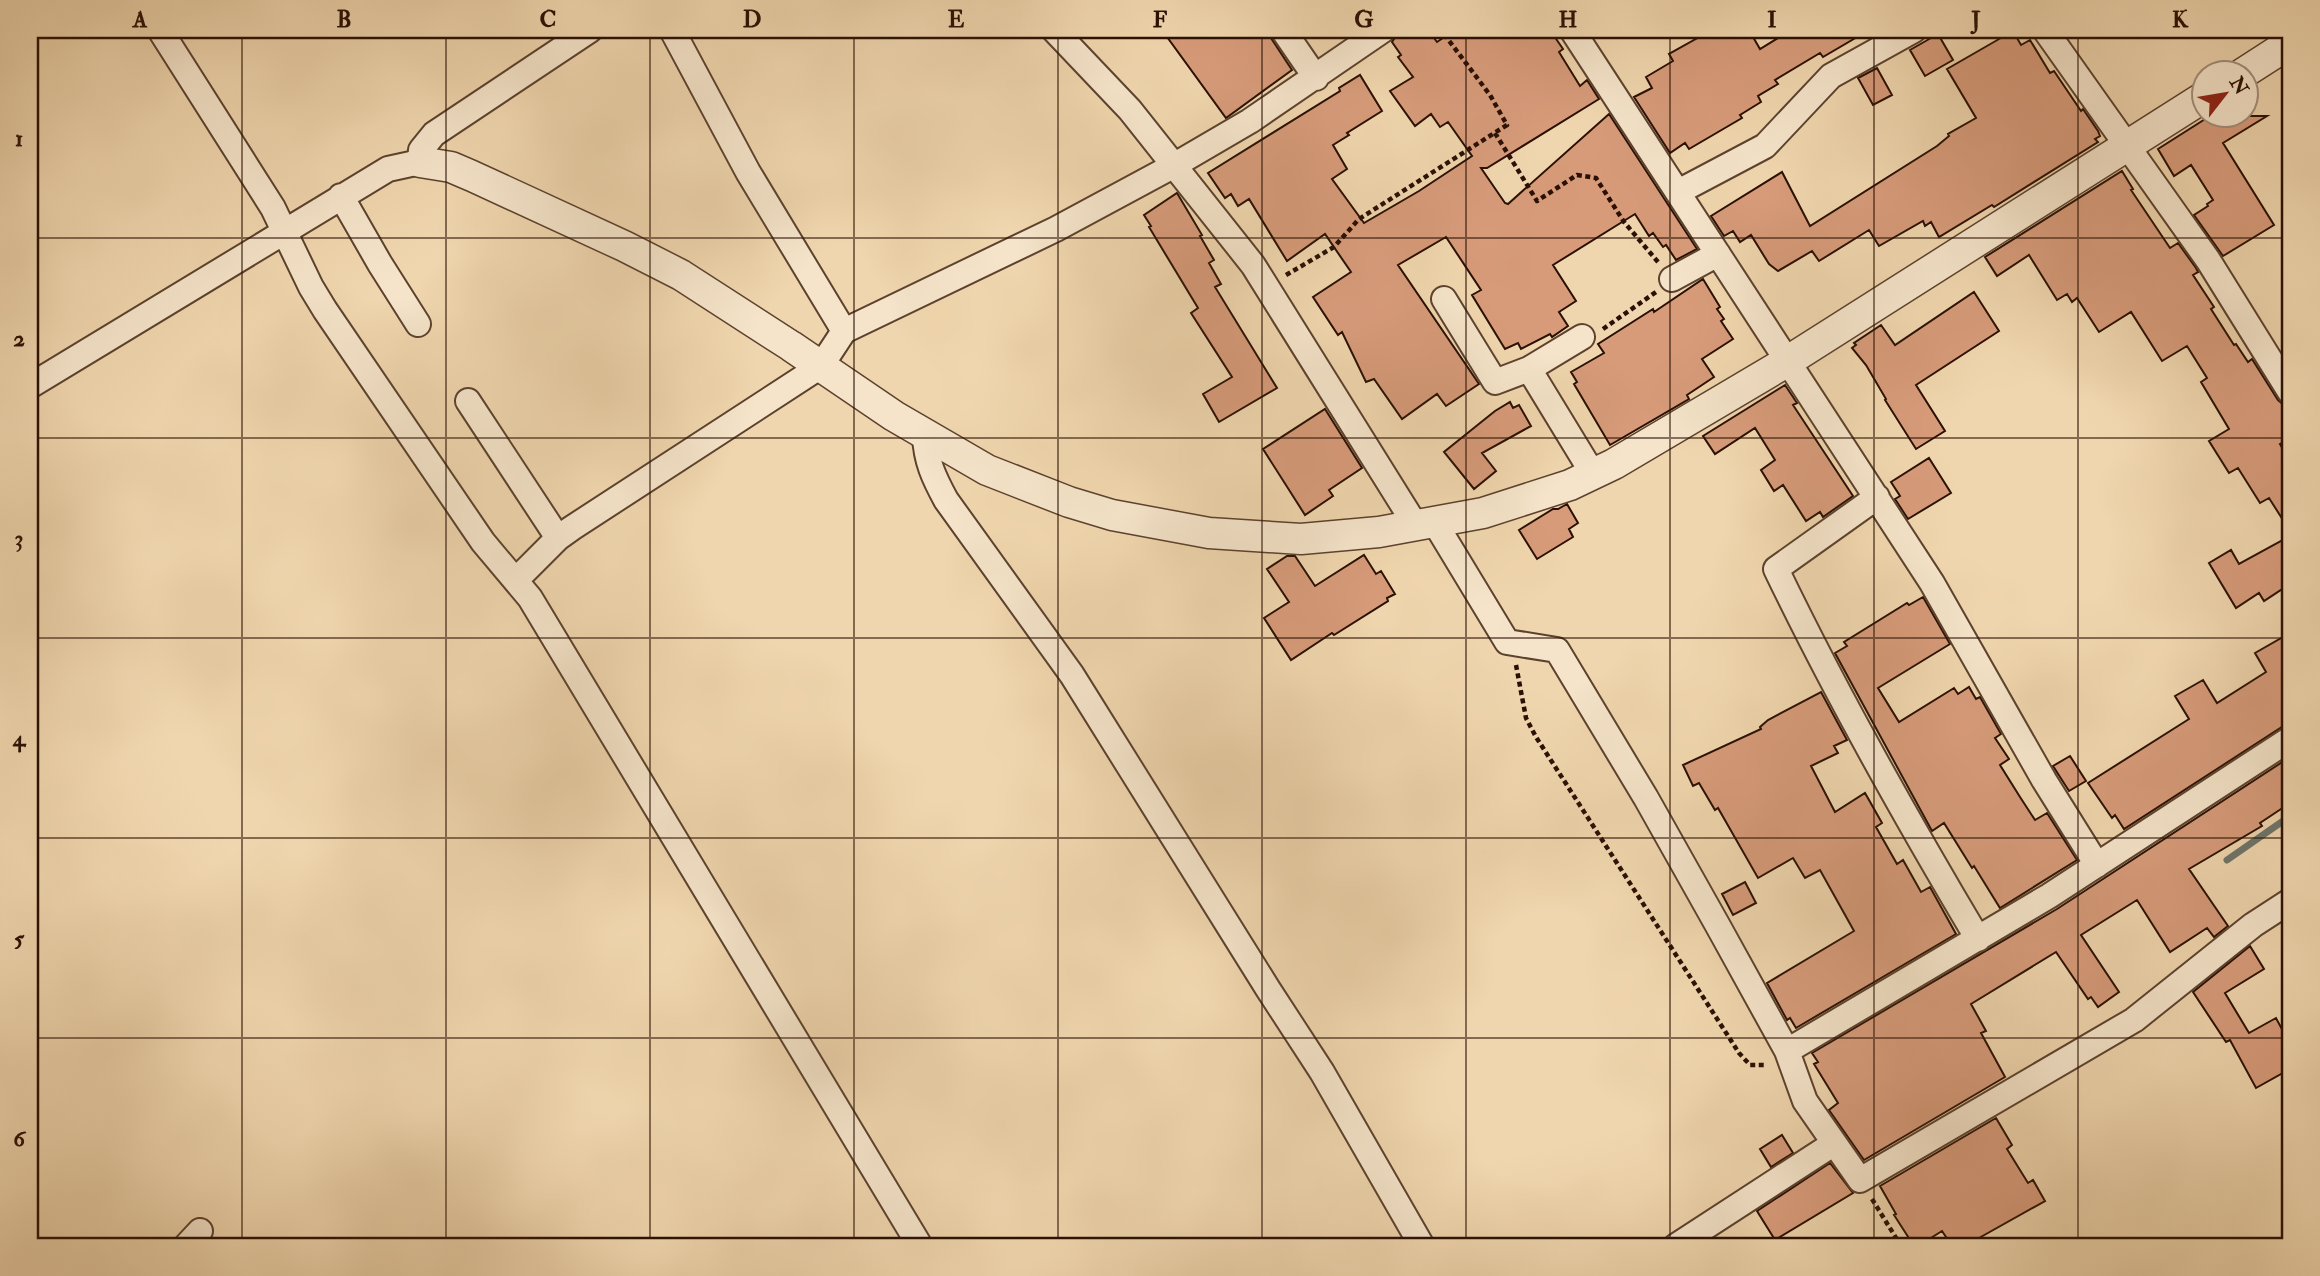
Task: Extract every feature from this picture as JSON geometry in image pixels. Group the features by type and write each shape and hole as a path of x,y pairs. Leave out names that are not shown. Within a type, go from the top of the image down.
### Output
{"street":[{"path":"160,30 273,208 325,310 483,542 530,598 920,1246"},
{"path":"420,162 421,150 434,134 590,30"},
{"path":"1054,30 1130,110 1229,232 1507,642 1557,650 1646,798 1789,1057 1805,1101 1860,1180 2134,1020 2253,925 2290,901"},
{"path":"1283,30 1316,78"},
{"path":"516,580 558,538 821,366 844,331 1056,229 1173,166 1250,121 1383,30"},
{"path":"1572,30 1952,617 2044,780 2097,865"},
{"path":"1678,192 1765,146 1831,76 1914,30"},
{"path":"2045,30 2208,260 2290,391"},
{"path":"680,33 748,172 844,331"},
{"path":"2260,62 2290,43"},
{"path":"30,386 388,169 420,162 440,165 472,176 681,275 925,436 987,470 1069,502 1163,526 1209,533 1301,539 1339,537 1483,513 1570,485 1593,474 1639,450 1788,360 2190,106"},
{"path":"341,196 418,324"},
{"path":"1672,279 1718,254"},
{"path":"1444,299 1495,382 1529,369 1582,337"},
{"path":"1529,369 1593,474"},
{"path":"468,401 558,538"},
{"path":"925,436 926,456 946,500 1072,675 1322,1072 1422,1246"},
{"path":"1877,498 1776,569 1895,798 1978,939"},
{"path":"1789,1057 1896,984 1978,939 2290,739"},
{"path":"1676,1246 1833,1143"}],"path":[{"path":"1267,287 1334,247 1359,219 1507,125 1489,95 1441,30"},
{"path":"1495,133 1537,201 1577,175 1596,178 1624,222 1672,279 1634,310 1598,332 1582,337"},
{"path":"1507,642 1514,657 1526,718 1536,737 1725,1033 1750,1065 1789,1057"},
{"path":"1860,1180 1900,1246"}],"building":[{"path":"1162,30 1268,30 1292,70 1226,118"},
{"path":"1400,30 1428,30 1437,42 1455,30 1550,30 1563,49 1559,52 1580,86 1587,80 1599,99 1487,168 1481,168 1508,204 1609,114 1697,249 1676,260 1666,245 1663,247 1653,233 1649,236 1635,214 1553,265 1576,301 1559,312 1568,326 1552,337 1550,334 1521,349 1518,343 1505,349 1472,295 1481,290 1446,237 1398,265 1479,384 1446,406 1437,394 1402,419 1374,379 1366,382 1342,332 1338,335 1313,297 1351,272 1325,234 1287,261 1249,199 1238,206 1231,194 1225,198 1208,173 1340,91 1339,88 1360,75 1382,111 1333,145 1347,169 1332,179 1364,223 1472,156 1448,122 1440,127 1431,114 1415,126 1390,91 1413,77 1398,57 1401,55 1392,42"},
{"path":"1712,30 1749,30 1760,49 1791,30 1869,30 1823,57 1820,53 1775,80 1778,84 1758,96 1761,102 1740,115 1742,118 1689,149 1685,143 1670,153 1634,97 1652,88 1646,77 1673,61 1669,54"},
{"path":"2013,31 2021,45 2030,40 2050,73 2054,71 2098,131 2100,136 2095,139 2098,142 1994,207 1992,205 1939,237 1931,222 1925,226 1923,221 1879,246 1869,230 1819,261 1812,251 1778,271 1769,264 1751,235 1740,242 1733,231 1724,236 1711,216 1782,172 1810,226 1937,146 1948,134 1976,118 1947,69"},
{"path":"1938,34 1953,60 1925,76 1910,50"},
{"path":"1877,68 1892,95 1873,105 1858,78"},
{"path":"2190,129 2244,130 2223,143 2274,225 2223,256 2194,215 2213,200 2191,165 2174,176 2158,149"},
{"path":"2122,171 2133,189 2131,190 2170,248 2178,243 2196,268 2198,272 2193,275 2234,345 2236,344 2248,362 2252,359 2278,400 2290,407 2290,438 2280,444 2290,461 2290,531 2269,498 2260,503 2238,468 2229,473 2209,441 2229,429 2201,382 2207,378 2187,346 2162,361 2131,312 2099,332 2077,298 2072,302 2067,294 2057,300 2029,255 1997,276 1985,257"},
{"path":"1177,193 1214,260 1209,263 1221,284 1215,287 1277,388 1219,422 1203,394 1232,377 1191,313 1198,308 1144,215"},
{"path":"1703,279 1720,307 1717,309 1724,319 1721,321 1733,339 1702,359 1714,377 1687,395 1689,399 1610,445 1574,384 1577,382 1571,372 1604,353 1598,344 1653,309 1654,312"},
{"path":"1974,292 1999,331 1916,385 1945,431 1916,449 1866,365 1852,348 1856,345 1854,343 1881,325 1895,345"},
{"path":"1785,385 1797,403 1793,405 1853,496 1823,517 1820,512 1806,521 1783,485 1774,491 1761,470 1775,460 1755,428 1715,454 1703,436"},
{"path":"1510,402 1513,408 1519,405 1531,426 1482,453 1496,471 1474,489 1444,452"},
{"path":"1325,409 1362,468 1329,490 1333,496 1305,515 1263,449"},
{"path":"1929,458 1951,493 1908,519 1895,499 1900,496 1891,482"},
{"path":"1567,504 1578,523 1569,529 1573,537 1537,559 1519,530 1553,509"},
{"path":"2290,536 2290,584 2264,601 2259,593 2236,608 2209,563 2231,550 2239,564"},
{"path":"1364,555 1376,574 1381,571 1395,594 1387,598 1388,601 1291,660 1264,618 1289,602 1267,569 1287,556 1295,556 1315,586"},
{"path":"1923,597 1950,644 1878,688 1899,722 1954,688 1958,694 1969,687 1976,699 1980,697 2001,734 1995,738 2009,759 2000,765 2035,820 2047,813 2077,860 2000,908 1944,823 1932,831 1835,653 1847,646 1844,642 1907,603 1909,605"},
{"path":"2290,633 2290,724 2124,829 2115,815 2112,818 2088,783 2189,719 2175,696 2203,680 2217,703 2266,672 2255,653"},
{"path":"1821,692 1847,740 1834,746 1838,753 1811,766 1835,812 1865,793 1882,823 1876,827 1897,864 1903,860 1921,892 1930,887 1956,934 1796,1028 1790,1018 1787,1020 1767,983 1854,931 1820,870 1805,878 1793,858 1758,878 1718,808 1715,810 1699,783 1693,786 1683,765 1761,729 1768,720"},
{"path":"2070,756 2086,781 2069,791 2053,766"},
{"path":"2290,757 2290,803 2260,823 2262,826 2189,869 2228,926 2214,937 2207,928 2170,952 2137,900 2081,935 2119,992 2098,1007 2091,997 2088,999 2056,952 1971,1004 1986,1031 1981,1033 2005,1077 1864,1160 1829,1110 1838,1103 1814,1064 1818,1062 1812,1053 2057,909"},
{"path":"1745,882 1756,903 1733,915 1722,894"},
{"path":"2250,946 2264,969 2225,993 2249,1033 2276,1018 2290,1044 2290,1069 2256,1088 2230,1040 2226,1042 2193,992"},
{"path":"1996,1118 2012,1145 2007,1149 2028,1183 2033,1180 2045,1201 1979,1238 1984,1246 1952,1246 1942,1231 1914,1246 1894,1215 1896,1214 1880,1186"},
{"path":"1782,1135 1793,1153 1771,1167 1760,1149"},
{"path":"1830,1163 1853,1193 1775,1240 1757,1211"}],"waterway":[{"path":"2227,860 2290,816"}]}
